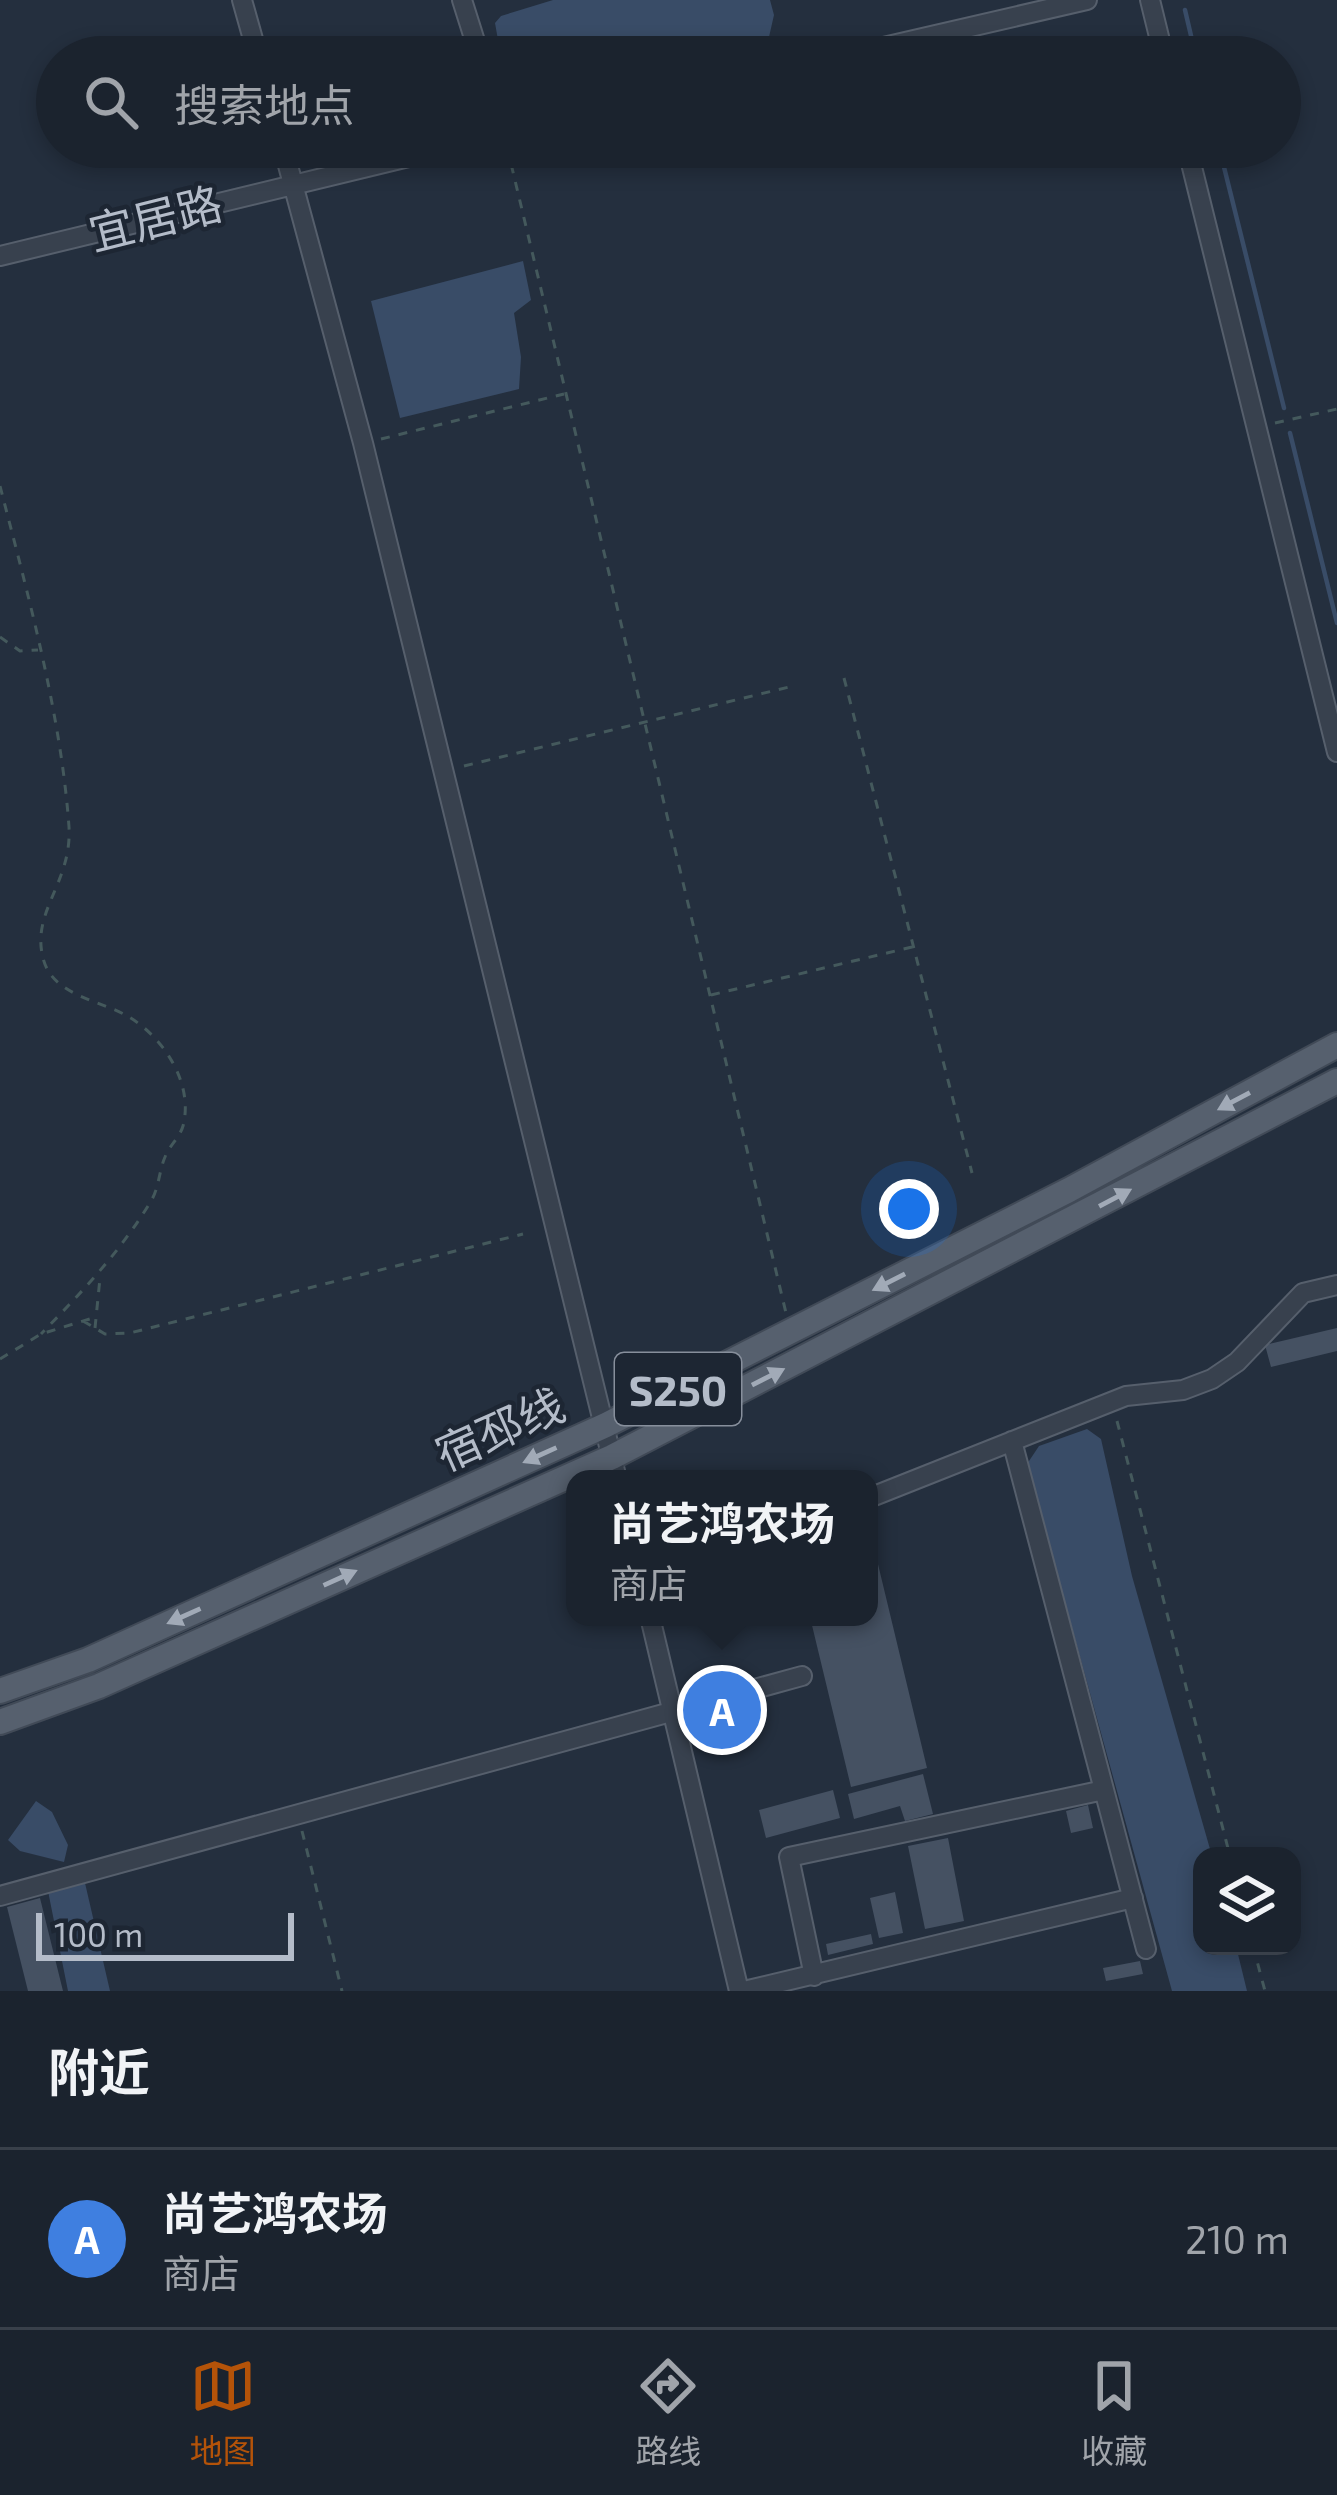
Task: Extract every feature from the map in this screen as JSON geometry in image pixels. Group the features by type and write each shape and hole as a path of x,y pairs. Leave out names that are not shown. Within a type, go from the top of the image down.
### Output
{"main road":[{"name":"宿邳线","path":"0,1691 88,1660 606,1425 1337,1045"},
{"name":"宿邳线","path":"615,1468 1337,1081"},
{"name":"宿邳线","path":"0,1722 99,1686 566,1489"}],"street":[{"path":"242,0 252,36"},
{"path":"462,0 473,36"},
{"path":"931,36 1087,0"},
{"path":"1150,0 1159,36"},
{"path":"289,168 363,443 615,1468"},
{"name":"宜居路","path":"0,256 358,168"},
{"path":"1191,168 1337,752"},
{"path":"878,1494 1112,1402 1212,1379 1237,1362 1303,1293 1337,1285"},
{"path":"1012,1441 1146,1948"},
{"path":"652,1626 741,1991 1133,1898"},
{"path":"0,1896 802,1676"},
{"path":"814,1976 790,1857 1104,1790"}],"path":[{"path":"512,168 790,1332"},
{"path":"363,443 566,393"},
{"path":"1256,428 1337,409"},
{"path":"0,486 40,650 69,853 68,867 46,909 43,963 58,984 129,1017 153,1035 181,1082 184,1104 182,1130 164,1160 152,1200 101,1273 40,1334 0,1360"},
{"path":"0,637 20,651 40,650"},
{"path":"844,678 972,1173"},
{"path":"440,771 789,687"},
{"path":"710,995 914,947"},
{"path":"83,1321 94,1330 130,1333 523,1234"},
{"path":"94,1330 101,1273"},
{"path":"40,1334 96,1317"},
{"path":"1112,1402 1228,1847"},
{"path":"302,1829 343,1991"},
{"path":"1255,1955 1265,1991"}],"water":[{"path":"553,0 770,0 774,15 769,36 497,36 495,23 501,16"},
{"path":"523,261 531,300 514,313 521,357 519,389 400,418 371,301"},
{"path":"1087,1429 1101,1439 1132,1576 1209,1847 1193,1847 1193,1955 1238,1955 1247,1991 1172,1991 1027,1464 1039,1446"},
{"path":"36,1801 52,1812 68,1845 64,1862 20,1851 8,1840"},
{"path":"85,1883 110,1991 68,1991 48,1891"}],"building":[{"path":"1337,1328 1337,1351 1271,1367 1265,1345"},
{"path":"878,1564 927,1768 851,1787 812,1626 878,1626"},
{"path":"923,1774 933,1814 905,1821 900,1806 854,1819 848,1794"},
{"path":"833,1790 840,1818 766,1838 759,1810"},
{"path":"1088,1805 1093,1828 1071,1833 1066,1811"},
{"path":"948,1838 964,1921 925,1929 908,1846"},
{"path":"895,1892 903,1933 879,1938 870,1898"},
{"path":"40,1898 63,1991 28,1991 7,1907"},
{"path":"871,1934 873,1944 828,1955 826,1944"},
{"path":"1140,1961 1143,1974 1106,1981 1103,1968"}],"waterway":[{"path":"1185,10 1191,36"},
{"path":"1224,168 1284,408"},
{"path":"1290,433 1337,623"}],"place":[{"name":"尚艺鸿农场","path":"722,1710"}]}
